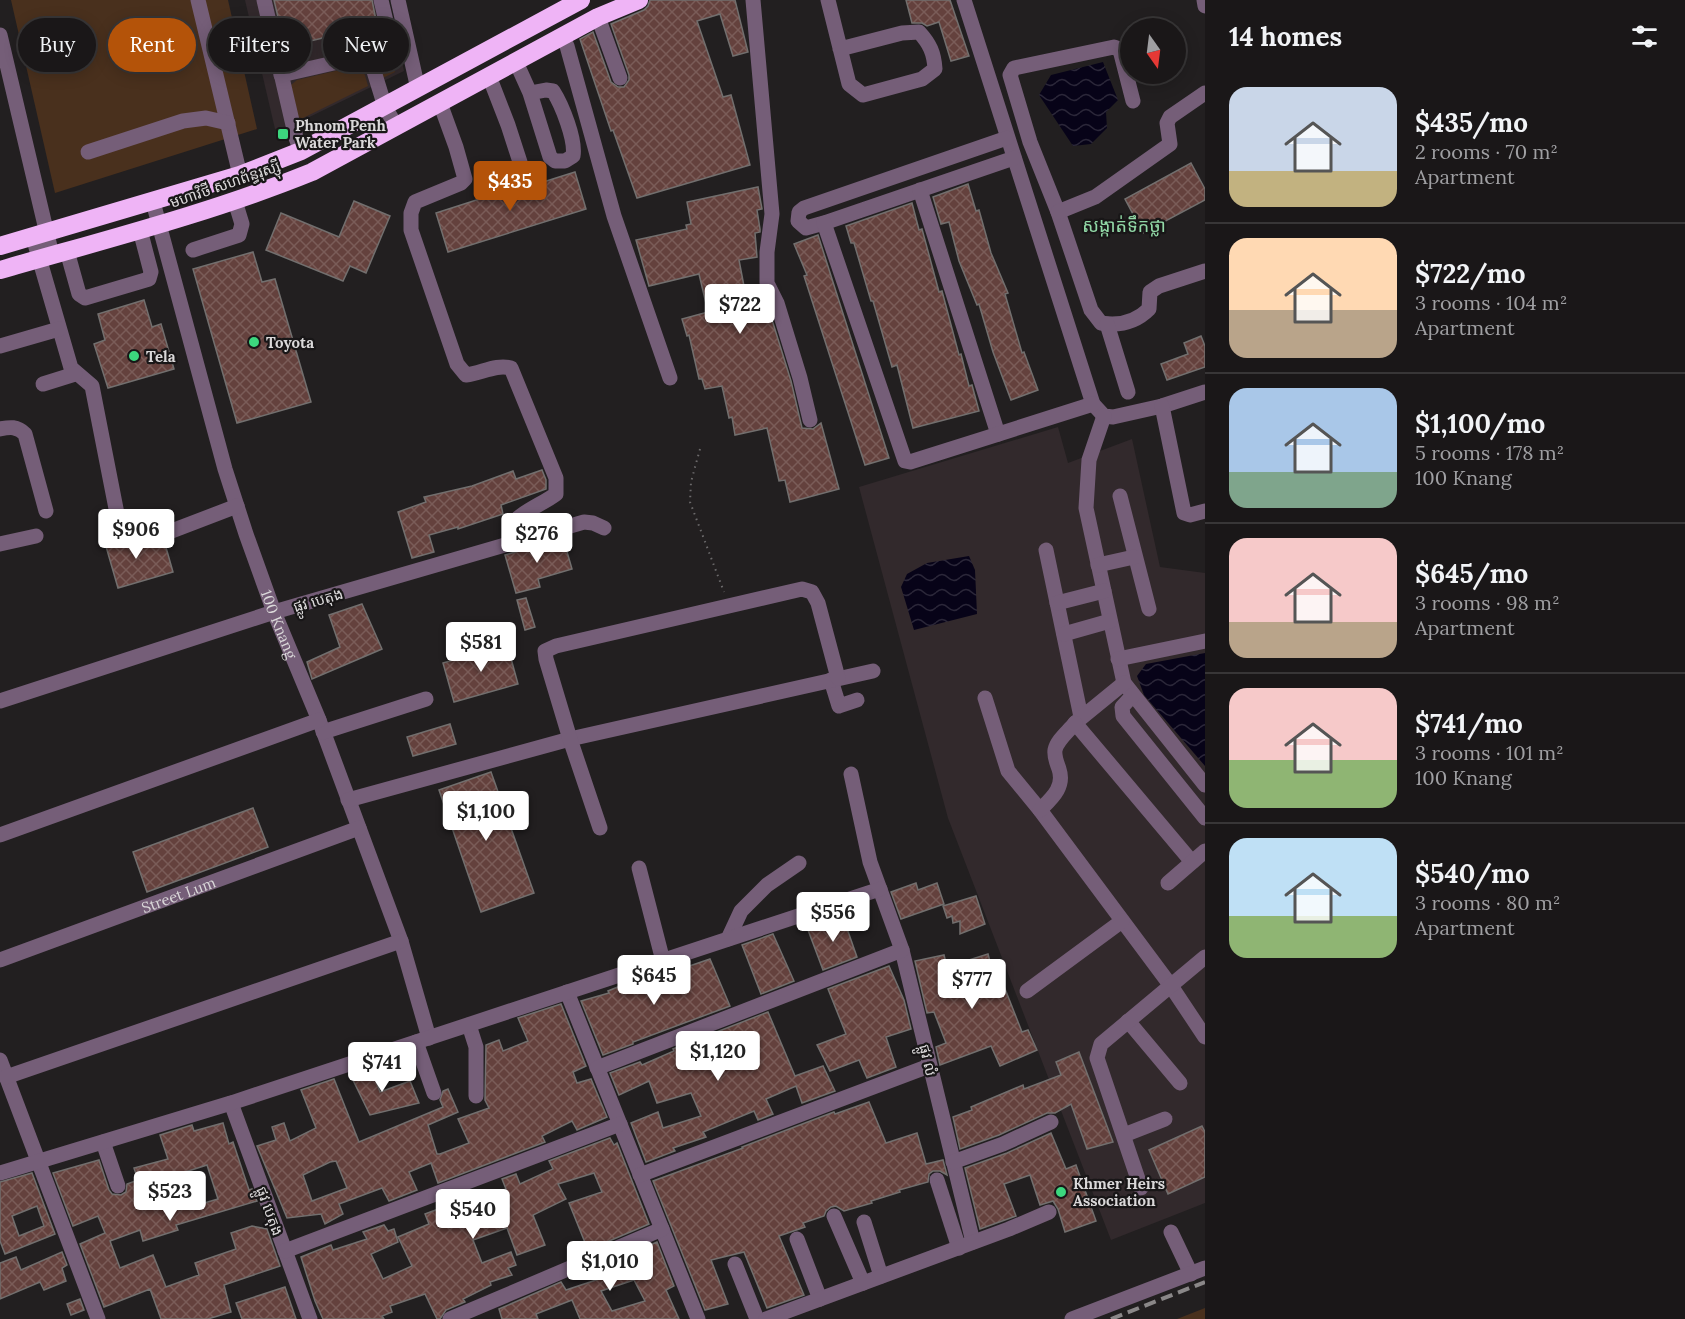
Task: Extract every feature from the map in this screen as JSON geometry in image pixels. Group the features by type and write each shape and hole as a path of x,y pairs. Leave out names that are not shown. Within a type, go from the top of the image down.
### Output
{"highway":[{"name":"មហាវិថី សហព័ន្ធរុស្ស៊ី","path":"0,246 240,175 301,151 581,0"},
{"name":"មហាវិថី សហព័ន្ធរុស្ស៊ី","path":"0,270 160,225 235,201 312,172 598,17 639,0"}],"street":[{"path":"198,0 240,175"},
{"path":"264,0 301,151"},
{"path":"381,0 385,18"},
{"path":"398,0 418,88"},
{"path":"753,0 772,214 766,283 777,303 810,420"},
{"path":"828,0 840,49 849,84 863,95 922,79 935,69 929,43 919,32 902,33 840,49"},
{"path":"964,0 1093,404 1104,416 1113,417 1162,406 1205,392"},
{"path":"1204,0 1205,6"},
{"path":"598,17 620,78"},
{"path":"0,36 39,235 79,294 85,298 149,279 151,272 140,230"},
{"path":"562,36 567,46 614,216 670,378"},
{"path":"1133,101 1121,54 1119,49 1114,47 1014,68 1011,71 1030,142 1058,212 1091,310 1101,323 1114,325 1140,318 1149,309 1150,292 1159,286 1205,271"},
{"path":"516,62 530,93"},
{"path":"281,75 323,65"},
{"path":"374,72 385,107 396,126"},
{"path":"489,76 520,162"},
{"path":"1058,212 1095,197 1170,144 1167,123 1170,117 1205,93"},
{"path":"440,103 465,179 461,183 415,202 411,213 411,230 457,364 466,375 479,374 501,366 511,368 556,478 556,494 546,502 527,510 518,518 521,541"},
{"path":"88,152 183,121 206,118 228,123"},
{"path":"1007,138 804,208 798,215 798,221 806,228 824,223 1014,158"},
{"path":"920,190 998,434"},
{"path":"193,250 240,235 242,224 235,201"},
{"name":"100 Knang","path":"153,202 237,506 274,612 321,726 401,941 434,1093"},
{"path":"824,223 905,461 910,462 1093,404"},
{"path":"53,255 60,329 71,368 75,374 92,386 120,529 150,522 156,537 237,506"},
{"path":"1107,324 1128,392"},
{"path":"0,346 60,329"},
{"path":"43,384 75,374"},
{"path":"1162,406 1184,513 1190,515 1205,511"},
{"path":"1104,416 1089,460 1086,508 1118,659 1128,689 1205,786"},
{"path":"0,429 13,427 25,434 46,511"},
{"path":"1120,496 1149,609"},
{"name":"ផ្លូវ បេតុង","path":"0,701 274,612 584,522 604,528"},
{"path":"0,544 36,536"},
{"path":"1046,550 1064,634 1078,720 1192,862"},
{"path":"1098,565 1134,557"},
{"path":"600,828 570,739 545,651 556,646 802,589 812,592 818,603 839,706 857,700"},
{"path":"1057,603 1104,591"},
{"path":"1064,634 1110,621"},
{"path":"1118,659 1205,641"},
{"path":"348,800 570,739 873,671"},
{"path":"1040,810 1061,784 1055,758 1058,744 1078,720 1128,689"},
{"path":"1128,689 1122,707 1123,716 1205,818"},
{"path":"985,698 1008,771 1040,810 1171,986 1205,1037"},
{"path":"0,835 321,726 426,699"},
{"name":"ផ្លូវ លំ","path":"851,774 870,862 902,950 953,1162 966,1245"},
{"name":"Street Lum","path":"0,960 359,828"},
{"path":"1168,883 1205,851"},
{"path":"728,939 741,911 767,885 799,863"},
{"path":"639,868 663,961"},
{"path":"0,1173 231,1103 880,890"},
{"path":"1027,991 1122,921"},
{"path":"98,1319 2,1066 401,941"},
{"path":"597,1068 902,950"},
{"path":"1141,1188 1097,1058 1101,1044 1205,957"},
{"path":"567,992 698,1319"},
{"path":"1128,1020 1180,1083"},
{"path":"469,1025 476,1047 476,1096"},
{"path":"640,1175 929,1066"},
{"name":"ផ្លូវ បេតុង","path":"231,1103 310,1319"},
{"path":"1124,1135 1165,1119"},
{"path":"953,1162 1003,1144 1051,1122"},
{"path":"285,1251 620,1124"},
{"path":"103,1142 118,1186"},
{"path":"937,1180 966,1245"},
{"path":"766,1319 1049,1212"},
{"path":"834,1216 863,1283"},
{"path":"864,1222 881,1276"},
{"path":"450,1319 662,1229"},
{"path":"1072,1319 1198,1271 1171,1232"},
{"path":"797,1239 820,1299"},
{"path":"735,1264 757,1319"}],"path":[{"path":"700,450 691,483 690,502 729,605"}],"shaded area":[{"path":"11,0 228,0 232,18 208,18 208,72 244,72 257,129 55,193 27,72 96,72 96,18 18,18 18,31"},
{"path":"245,0 388,0 392,18 323,18 323,72 402,72 295,124 275,129 262,72 311,72 311,18 249,18"},
{"path":"331,72 363,72 368,86 299,120 291,85 297,80"},
{"path":"380,72 395,72 381,79"},
{"path":"1058,427 1068,463 1132,439 1160,567 1205,573 1205,1203 1111,1240 948,818 859,487"},
{"path":"1205,1308 1205,1319 1177,1319"}],"water":[{"path":"1103,62 1118,100 1106,112 1107,128 1091,144 1073,146 1039,95 1051,75"},
{"path":"969,556 975,570 977,614 914,630 901,587 907,574 927,563"},
{"path":"1205,653 1205,766 1144,695 1137,676 1146,664"}],"building":[{"path":"274,0 372,0 376,18 323,18 323,38 311,41 311,18 278,18"},
{"path":"650,0 735,0 748,52 733,56 720,14 697,21 723,97 731,95 750,165 637,198 613,130 611,131 580,39 593,32 611,82 618,87 624,87 629,80 629,75 611,24 644,10"},
{"path":"906,0 950,0 969,56 951,61 939,22 927,26 922,23 912,23"},
{"path":"1191,163 1205,189 1205,200 1143,233 1125,199"},
{"path":"575,172 586,209 448,252 436,213"},
{"path":"968,184 976,211 979,210 991,253 1008,293 1005,294 1022,353 1024,352 1038,390 1011,400 993,352 979,304 977,305 959,261 949,222 941,224 933,197"},
{"path":"758,187 762,209 757,210 760,232 755,233 757,257 739,260 747,302 764,298 791,381 802,428 813,429 821,423 839,489 790,502 785,480 779,481 767,428 735,435 722,386 705,389 702,379 699,379 689,335 687,336 682,319 708,312 699,274 649,286 636,240 687,229 686,225 691,224 687,202"},
{"path":"354,201 390,216 366,273 350,266 343,281 266,250 281,213 339,237"},
{"path":"912,203 919,230 922,229 939,292 942,291 959,355 961,354 969,386 972,385 979,411 913,428 897,365 892,367 873,301 871,301 854,243 851,243 846,226"},
{"path":"818,235 889,458 865,465 804,276 807,275 794,244"},
{"name":"Toyota","path":"253,252 262,282 275,279 311,402 237,423 193,269"},
{"name":"Tela","path":"144,300 152,327 161,324 174,369 108,388 94,344 105,340 98,314"},
{"path":"1201,336 1205,346 1205,367 1167,380 1161,364 1188,354 1184,343"},
{"path":"542,470 546,480 546,489 501,505 503,514 458,529 458,527 429,535 434,552 412,558 398,512 426,502 424,497 472,486 513,471 516,479"},
{"path":"112,533 122,539 143,534 146,543 155,547 165,544 173,572 118,588 103,536"},
{"path":"563,538 572,569 538,579 540,587 516,593 505,555"},
{"path":"526,598 535,627 525,630 517,600"},
{"path":"362,604 382,649 312,679 307,662 340,647 329,615"},
{"path":"507,644 518,684 454,702 443,663"},
{"path":"450,724 456,744 413,756 407,737"},
{"path":"491,772 534,893 481,912 439,790"},
{"path":"253,808 268,847 147,892 133,852"},
{"path":"916,883 918,890 937,883 944,904 901,919 891,892"},
{"path":"976,896 985,924 960,934 960,921 953,923 952,916 947,918 943,906"},
{"path":"843,917 857,957 823,970 808,930"},
{"path":"773,934 794,981 761,994 742,945"},
{"path":"988,954 993,973 998,971 1022,1032 1028,1030 1037,1050 1000,1066 991,1046 940,1065 936,1047 946,1043 934,1012 927,1013 915,961 944,955 947,967"},
{"path":"710,959 730,1006 603,1055 581,1001 609,993 608,991 640,978 644,989 674,976 672,972"},
{"path":"889,966 904,1000 911,1029 886,1037 896,1067 867,1078 859,1060 830,1071 817,1045 846,1034 828,989"},
{"path":"561,1004 586,1066 573,1072 577,1083 591,1079 607,1117 577,1130 572,1121 542,1136 545,1142 438,1183 431,1163 409,1172 417,1190 389,1201 382,1188 339,1204 343,1214 325,1224 321,1214 287,1218 257,1146 276,1140 272,1127 284,1123 290,1141 316,1128 301,1090 334,1079 359,1142 443,1107 440,1100 443,1091 448,1089 458,1112 428,1125 437,1154 440,1154 469,1143 458,1119 489,1108 485,1100 486,1045 499,1040 503,1051 528,1041 518,1018","holes":["336,1161 347,1188 312,1201 303,1175"]},
{"path":"768,1012 795,1076 823,1066 835,1091 802,1103 796,1086 766,1099 773,1114 758,1120 754,1111 703,1132 706,1137 673,1148 675,1151 646,1162 631,1123 658,1112 663,1128 701,1116 691,1093 657,1103 649,1081 619,1095 610,1073 640,1062 642,1065 674,1051 673,1049"},
{"path":"1079,1052 1113,1142 1087,1149 1071,1104 1055,1113 1047,1113 999,1135 960,1149 953,1117 1023,1085 1024,1089 1061,1075 1056,1062"},
{"path":"371,1067 380,1092 410,1081 419,1103 370,1115 350,1074"},
{"path":"869,1102 886,1143 917,1133 926,1164 943,1160 947,1175 940,1171 933,1171 929,1174 928,1182 899,1190 900,1192 871,1201 872,1203 844,1211 836,1206 831,1207 824,1216 803,1223 805,1227 779,1236 804,1295 767,1308 744,1252 711,1260 728,1304 705,1310 653,1181 834,1112 835,1114"},
{"path":"223,1123 229,1144 233,1142 249,1190 252,1189 257,1201 176,1225 178,1230 143,1241 140,1230 110,1241 120,1268 153,1255 166,1287 199,1275 195,1263 236,1249 231,1233 252,1226 267,1229 280,1266 224,1285 231,1312 208,1319 161,1319 150,1289 104,1307 80,1244 105,1233 98,1216 73,1226 53,1173 99,1160 109,1190 112,1194 121,1195 126,1192 127,1184 138,1180 134,1168 168,1159 160,1135 192,1125 194,1131","holes":["207,1165 218,1199 187,1208 176,1175"]},
{"path":"1202,1126 1205,1132 1205,1177 1168,1194 1149,1150"},
{"path":"1051,1133 1066,1169 1076,1165 1096,1221 1065,1232 1053,1201 1040,1205 1030,1175 1004,1184 1016,1216 980,1229 965,1168 1007,1153"},
{"path":"610,1138 614,1145 617,1143 649,1224 588,1250 569,1203 602,1192 594,1173 558,1184 566,1199 533,1215 545,1245 517,1255 507,1228 473,1240 482,1263 511,1252 516,1265 508,1268 512,1275 490,1282 491,1285 463,1299 465,1302 446,1310 440,1319 437,1319 425,1294 390,1306 392,1312 382,1316 384,1319 323,1319 301,1257 331,1245 333,1250 367,1239 363,1232 384,1225 388,1231 394,1229 398,1242 371,1254 383,1279 412,1266 398,1237 429,1224 425,1214 457,1202 459,1208 506,1189 502,1179 516,1174 520,1184 553,1169 549,1161"},
{"path":"32,1173 55,1234 5,1254 0,1241 0,1182","holes":["37,1206 44,1226 19,1236 12,1216"]},
{"path":"657,1242 674,1286 666,1290 679,1319 580,1319 572,1300 536,1314 538,1319 502,1319 499,1309 561,1282 566,1290 599,1279 594,1269","holes":["634,1280 645,1301 612,1311 601,1291"]},
{"path":"62,1252 67,1265 62,1268 66,1281 44,1290 40,1282 0,1299 0,1263 16,1257 21,1270"},
{"path":"285,1287 296,1319 242,1319 236,1303"},
{"path":"80,1299 84,1310 71,1315 67,1304"}],"railway":[{"path":"1111,1319 1205,1282"}],"place":[{"name":"Phnom Penh Water Park","path":"283,134"},
{"name":"Toyota","path":"254,342"},
{"name":"Tela","path":"134,356"},
{"name":"Khmer Heirs Association","path":"1061,1192"}],"district":[{"name":"សង្កាត់ទឹកថ្លា","path":"1124,225"}]}
